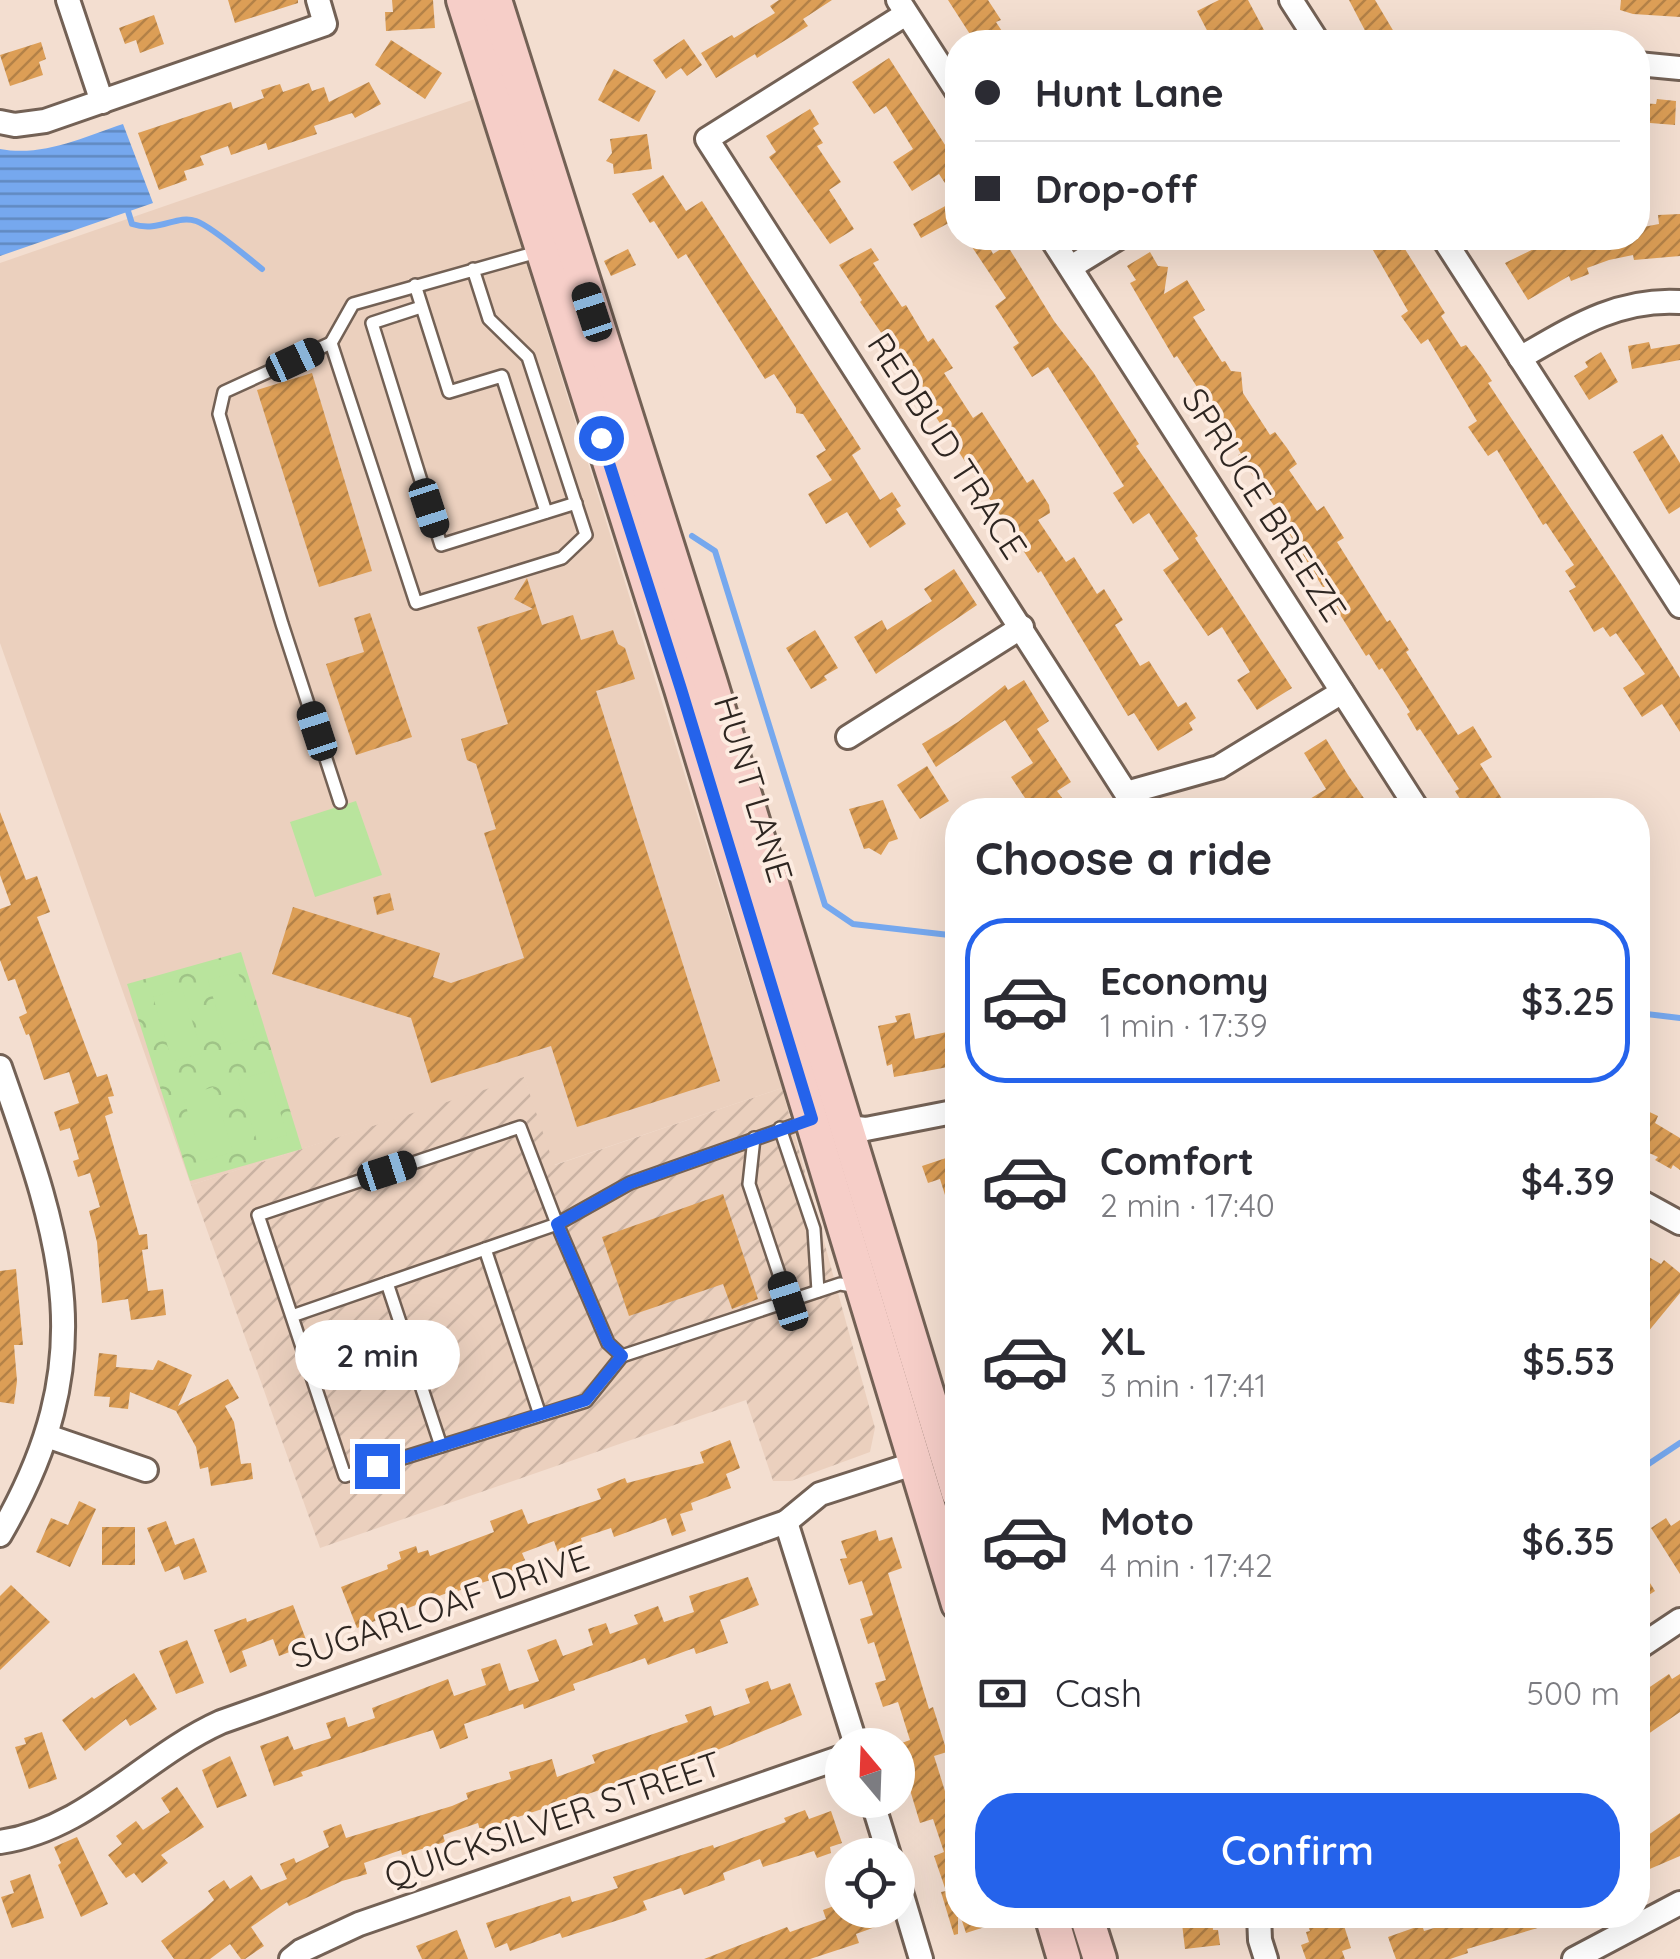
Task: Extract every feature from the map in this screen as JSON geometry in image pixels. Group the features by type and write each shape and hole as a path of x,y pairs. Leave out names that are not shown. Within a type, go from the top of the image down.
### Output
{"main road":[{"name":"HUNT LANE","path":"463,0 555,247 695,684 847,1127 945,1450"},
{"name":"HUNT LANE","path":"495,0 555,247"},
{"name":"HUNT LANE","path":"695,684 796,1124 863,1288 945,1560"},
{"path":"796,1124 847,1127"},
{"path":"863,1288 890,1306 908,1328"},
{"path":"1054,1928 1064,1959"},
{"path":"1090,1928 1100,1959"}],"street":[{"path":"68,0 102,102"},
{"path":"0,122 45,122 325,24 318,0"},
{"path":"1291,0 1310,30"},
{"path":"902,7 945,72"},
{"name":"REDBUD TRACE","path":"902,7 706,138 1126,793 1219,767 1342,692"},
{"path":"1650,65 1680,68"},
{"name":"SPRUCE BREEZE","path":"1059,250 1410,798"},
{"path":"1070,267 1098,250"},
{"path":"1451,250 1680,606"},
{"path":"1520,358 1589,318 1625,306 1680,302"},
{"path":"848,737 1022,627"},
{"path":"0,1066 38,1174 60,1262 64,1326 62,1365 47,1436 0,1535"},
{"path":"847,1127 866,1129 945,1114"},
{"path":"1650,1207 1680,1224"},
{"path":"47,1436 146,1470"},
{"name":"SUGARLOAF DRIVE","path":"0,1842 30,1836 74,1818 192,1735 221,1722 786,1522 820,1494 916,1463"},
{"path":"786,1522 851,1728"},
{"path":"1650,1640 1680,1620"},
{"name":"QUICKSILVER STREET","path":"291,1959 359,1924 825,1762"},
{"path":"1650,1918 1680,1902"},
{"path":"912,1928 921,1959"},
{"path":"1259,1928 1266,1959"},
{"path":"1574,1959 1632,1928"}],"lane":[{"path":"340,802 219,414 224,392 331,343 352,304 555,247"},
{"path":"331,343 416,602 562,558 586,536 576,503 528,357 489,319 473,269"},
{"path":"414,285 449,392 502,376 546,512"},
{"path":"422,307 372,323 441,544 576,503"},
{"path":"292,1316 557,1224 630,1183 796,1124 814,1229 818,1291"},
{"path":"622,1356 608,1343 520,1127 258,1215 345,1476 586,1400 622,1356 840,1284 863,1288"},
{"path":"754,1138 749,1184 788,1301"},
{"path":"485,1249 540,1415"},
{"path":"386,1283 441,1446"}],"shaded area":[{"path":"475,99 782,1088 554,1165 524,1077 191,1185 0,643 0,263"},
{"path":"524,1076 555,1165 782,1088 875,1428 870,1452 791,1481 773,1481 746,1400 320,1548 191,1185"}],"green space":[{"path":"356,801 382,875 315,897 290,822"},
{"path":"241,952 302,1149 190,1181 127,984"},
{"path":"238,972 257,1036 227,1045 208,980"},
{"path":"182,988 202,1053 172,1061 153,997"},
{"path":"268,1071 287,1135 258,1144 238,1080"},
{"path":"213,1087 233,1152 203,1161 183,1097"}],"water":[{"path":"123,124 153,203 0,256 0,149 48,148"}],"building":[{"path":"228,0 298,0 298,3 235,23"},
{"path":"392,0 433,0 435,28 386,31 385,12 393,12"},
{"path":"779,0 832,0 803,19 808,26 716,78 701,53 775,13 770,6"},
{"path":"948,0 988,0 1001,20 996,22 1001,30 967,30"},
{"path":"1219,0 1248,0 1264,30 1207,30 1197,11"},
{"path":"1349,0 1375,0 1393,30 1365,30"},
{"path":"1621,0 1680,0 1680,17 1633,14 1620,10"},
{"path":"154,15 164,44 140,53 136,40 125,44 119,28"},
{"path":"684,39 702,65 687,76 681,68 666,79 653,60"},
{"path":"391,40 442,73 425,99 375,65"},
{"path":"41,42 46,59 39,62 43,75 10,86 0,55"},
{"path":"889,58 945,145 945,183 939,174 912,191 893,162 913,149 886,106 874,114 852,82"},
{"path":"614,69 656,91 639,122 598,100"},
{"path":"369,82 381,104 355,118 352,113 314,126 317,134 268,150 266,143 231,155 228,146 200,156 204,165 184,171 187,180 159,190 138,133 231,102 233,109 264,98 261,90 280,84 283,92 309,83 312,91 324,87 329,102"},
{"path":"1657,99 1676,101 1675,125 1650,123 1650,104 1656,104"},
{"path":"810,109 819,124 813,128 823,143 817,146 841,182 829,190 854,229 830,244 769,157 776,152 766,136"},
{"path":"647,134 652,169 614,174 613,164 606,161 612,153 610,139"},
{"path":"663,175 686,211 702,201 861,449 852,455 880,500 892,492 901,506 896,509 906,524 870,548 847,512 826,524 808,494 832,480 816,456 826,450 803,414 796,413 774,374 765,379 686,254 678,259 632,194"},
{"path":"945,206 945,225 921,238 913,224"},
{"path":"1680,214 1680,256 1634,260 1633,255 1609,260 1587,268 1589,274 1571,281 1569,276 1528,300 1505,263 1532,250 1650,250 1650,226 1659,224 1658,215"},
{"path":"871,248 879,260 873,263 902,307 906,305 928,342 933,338 953,368 944,373 973,418 982,412 1027,483 1033,479 1050,513 1038,520 1066,562 1074,557 1097,594 1104,589 1123,620 1115,625 1140,666 1149,661 1178,707 1186,702 1196,718 1189,723 1193,730 1158,751 1134,713 1128,716 1041,571 1038,573 932,411 937,407 920,383 917,385 839,265"},
{"path":"628,249 636,265 611,276 604,261"},
{"path":"974,250 991,250 993,254 1010,250 1054,321 1093,372 1139,444 1136,446 1198,536 1195,538 1292,688 1257,710 1237,680 1250,672 1222,627 1208,636 1163,570 1179,559 1149,513 1133,524 1113,493 1124,486 1048,367 1032,377 1013,347 1019,343 995,306 1006,298"},
{"path":"1373,250 1406,250 1461,347 1466,345 1492,381 1488,383 1680,678 1680,732 1662,704 1642,717 1623,688 1645,674 1616,633 1610,637 1603,627 1594,632 1569,591 1576,587 1565,571 1574,565 1546,523 1543,525 1497,450 1488,456 1468,427 1477,421 1428,339 1421,344 1401,316 1408,311"},
{"path":"1150,252 1158,266 1168,267 1164,294 1187,280 1205,310 1193,317 1222,362 1231,371 1241,372 1243,393 1270,435 1275,432 1297,464 1289,470 1317,511 1324,506 1344,538 1337,542 1409,650 1406,652 1458,735 1473,726 1492,757 1480,764 1501,798 1459,798 1455,791 1459,789 1420,729 1417,731 1407,714 1410,712 1382,668 1379,670 1369,654 1366,656 1287,530 1290,528 1238,455 1241,454 1212,402 1208,404 1177,356 1174,358 1130,283 1136,280 1127,266"},
{"path":"1649,342 1651,349 1680,344 1680,360 1632,369 1628,346"},
{"path":"1601,352 1618,382 1589,400 1574,376 1588,367 1585,362"},
{"path":"312,373 372,571 319,587 257,390"},
{"path":"1662,434 1680,463 1680,507 1669,514 1633,452"},
{"path":"954,569 977,605 876,674 854,637 882,620 887,630 932,601 924,589"},
{"path":"527,578 542,625 573,615 581,640 613,630 618,644 625,648 635,679 596,691 720,1081 577,1127 551,1046 431,1083 411,1018 272,974 293,907 440,953 433,977 451,983 524,958 484,833 496,829 476,764 467,760 461,739 508,724 477,627 533,609 514,599"},
{"path":"370,613 412,737 356,755 326,664 364,652 354,618"},
{"path":"815,630 838,668 811,689 786,648"},
{"path":"1024,680 1049,721 1037,729 1071,782 1057,791 1062,798 1025,798 1011,777 1033,763 1005,720 936,767 922,744 1005,685 1008,690"},
{"path":"1326,739 1364,798 1311,798 1326,789 1304,753"},
{"path":"927,766 947,798 945,803 920,819 897,785"},
{"path":"883,800 898,839 889,842 881,855 864,849 849,809"},
{"path":"0,812 26,880 37,876 50,912 37,917 97,1077 107,1074 114,1096 108,1097 113,1113 105,1116 139,1235 147,1234 148,1249 142,1250 148,1291 163,1289 166,1315 131,1320 128,1299 102,1303 97,1242 89,1211 100,1207 90,1173 78,1177 73,1161 79,1159 70,1128 60,1131 54,1112 79,1103 69,1072 44,1080 29,1034 26,1035 19,1017 27,1013 15,979 8,981 0,960 0,909 11,905 0,875"},
{"path":"390,893 394,910 377,915 373,897"},
{"path":"910,1013 915,1039 945,1032 945,1068 894,1077 892,1064 887,1066 878,1026 897,1022 895,1016"},
{"path":"1650,1112 1658,1116 1655,1123 1680,1138 1680,1170 1655,1160 1658,1157 1650,1153"},
{"path":"945,1158 945,1195 940,1179 928,1183 922,1166"},
{"path":"723,1194 758,1299 732,1309 723,1284 629,1316 602,1237"},
{"path":"1650,1258 1661,1264 1664,1260 1680,1273 1680,1293 1650,1329"},
{"path":"16,1269 23,1345 14,1345 14,1404 0,1402 0,1271"},
{"path":"99,1353 117,1355 116,1367 153,1370 158,1360 192,1375 178,1406 228,1379 239,1398 225,1406 234,1422 241,1464 251,1463 253,1479 211,1486 208,1467 200,1469 196,1447 176,1411 130,1392 128,1409 109,1407 110,1397 94,1396"},
{"path":"730,1440 740,1468 726,1474 731,1488 691,1503 693,1510 680,1514 686,1531 672,1536 666,1518 614,1537 611,1528 581,1538 583,1547 559,1555 554,1541 522,1553 528,1567 457,1589 357,1628 341,1587 388,1569 387,1565 401,1559 399,1552 416,1546 418,1553 428,1550 430,1556 494,1532 490,1521 522,1509 528,1524 601,1499 597,1489 625,1478 627,1483 704,1463 700,1452"},
{"path":"79,1501 96,1509 70,1567 36,1552 51,1518 68,1525"},
{"path":"1666,1518 1671,1526 1680,1520 1680,1574 1651,1528"},
{"path":"166,1521 175,1545 194,1538 207,1572 184,1580 179,1566 165,1572 147,1528"},
{"path":"102,1527 135,1527 135,1565 102,1565"},
{"path":"876,1530 879,1541 892,1537 902,1568 888,1573 929,1709 933,1707 945,1746 945,1753 934,1756 945,1791 945,1888 934,1856 944,1852 933,1819 920,1823 915,1806 915,1728 906,1728 898,1702 883,1707 875,1683 886,1680 874,1642 868,1644 860,1619 873,1615 862,1581 849,1585 840,1559 847,1558 841,1541"},
{"path":"748,1577 759,1605 720,1620 728,1643 696,1654 694,1648 648,1665 645,1658 573,1684 575,1690 524,1709 523,1704 464,1724 468,1738 440,1749 433,1730 301,1772 303,1776 274,1786 260,1746 288,1736 294,1750 331,1738 326,1723 345,1717 348,1727 375,1718 372,1708 448,1679 454,1696 486,1685 481,1669 500,1663 509,1691 539,1681 527,1650 556,1639 563,1656 593,1645 588,1629 606,1623 610,1634 638,1624 634,1615 658,1606 664,1622 694,1612 689,1596"},
{"path":"11,1585 50,1622 0,1670 0,1596"},
{"path":"293,1605 308,1645 279,1656 273,1639 242,1651 247,1666 230,1673 214,1630"},
{"path":"187,1640 204,1683 176,1694 159,1651"},
{"path":"134,1673 157,1709 130,1726 126,1719 85,1751 62,1720"},
{"path":"1669,1674 1672,1679 1680,1674 1680,1712 1650,1733 1650,1687"},
{"path":"768,1681 771,1690 790,1683 802,1715 700,1757 503,1822 504,1826 481,1834 478,1823 443,1835 445,1842 402,1855 401,1850 364,1863 367,1874 342,1881 289,1906 287,1902 251,1927 264,1946 245,1959 230,1944 210,1959 174,1959 161,1941 214,1900 208,1891 224,1880 230,1889 251,1875 261,1890 287,1879 280,1864 294,1858 296,1863 329,1847 323,1831 341,1824 346,1838 452,1806 468,1799 466,1793 511,1779 509,1772 552,1759 557,1777 595,1763 592,1755 688,1722 685,1715 711,1706 714,1716 750,1703 745,1689"},
{"path":"42,1732 57,1779 29,1789 15,1747 26,1744 24,1738"},
{"path":"230,1756 247,1796 217,1808 202,1770"},
{"path":"177,1787 204,1827 161,1855 168,1863 142,1883 134,1873 126,1878 108,1855 122,1844 116,1836 136,1821 143,1830 170,1812 161,1798"},
{"path":"805,1810 809,1819 825,1813 825,1818 833,1818 840,1838 825,1838 825,1855 817,1858 814,1851 763,1867 760,1859 723,1873 725,1880 684,1895 681,1888 643,1901 647,1910 628,1917 562,1938 560,1933 510,1951 507,1943 495,1948 486,1923 570,1896 572,1902 618,1888 613,1877 713,1845 714,1848 786,1822 784,1818"},
{"path":"1680,1813 1680,1856 1650,1869 1650,1834"},
{"path":"77,1837 108,1904 81,1917 54,1847"},
{"path":"30,1874 44,1918 12,1928 1,1897 14,1893 10,1881"},
{"path":"825,1919 825,1928 872,1928 856,1934 859,1943 810,1959 704,1959 787,1927 790,1932"},
{"path":"1183,1928 1218,1930 1220,1945 1185,1949"},
{"path":"1309,1928 1345,1928 1351,1948 1342,1951 1345,1959 1306,1959 1301,1945 1309,1942 1306,1932"},
{"path":"1414,1928 1537,1928 1467,1949 1468,1953 1450,1959 1396,1959 1388,1937"},
{"path":"457,1930 468,1959 422,1959 416,1946"}],"waterway":[{"path":"128,211 132,224 142,226 189,219 203,224 262,269"},
{"path":"692,536 715,551 825,905 853,924 945,935"},
{"path":"1650,1014 1680,1018"},
{"path":"1650,1463 1680,1443"}],"route":[{"path":"377,1466 586,1400 622,1356 608,1343 557,1224 630,1183 812,1119 601,438"}]}
